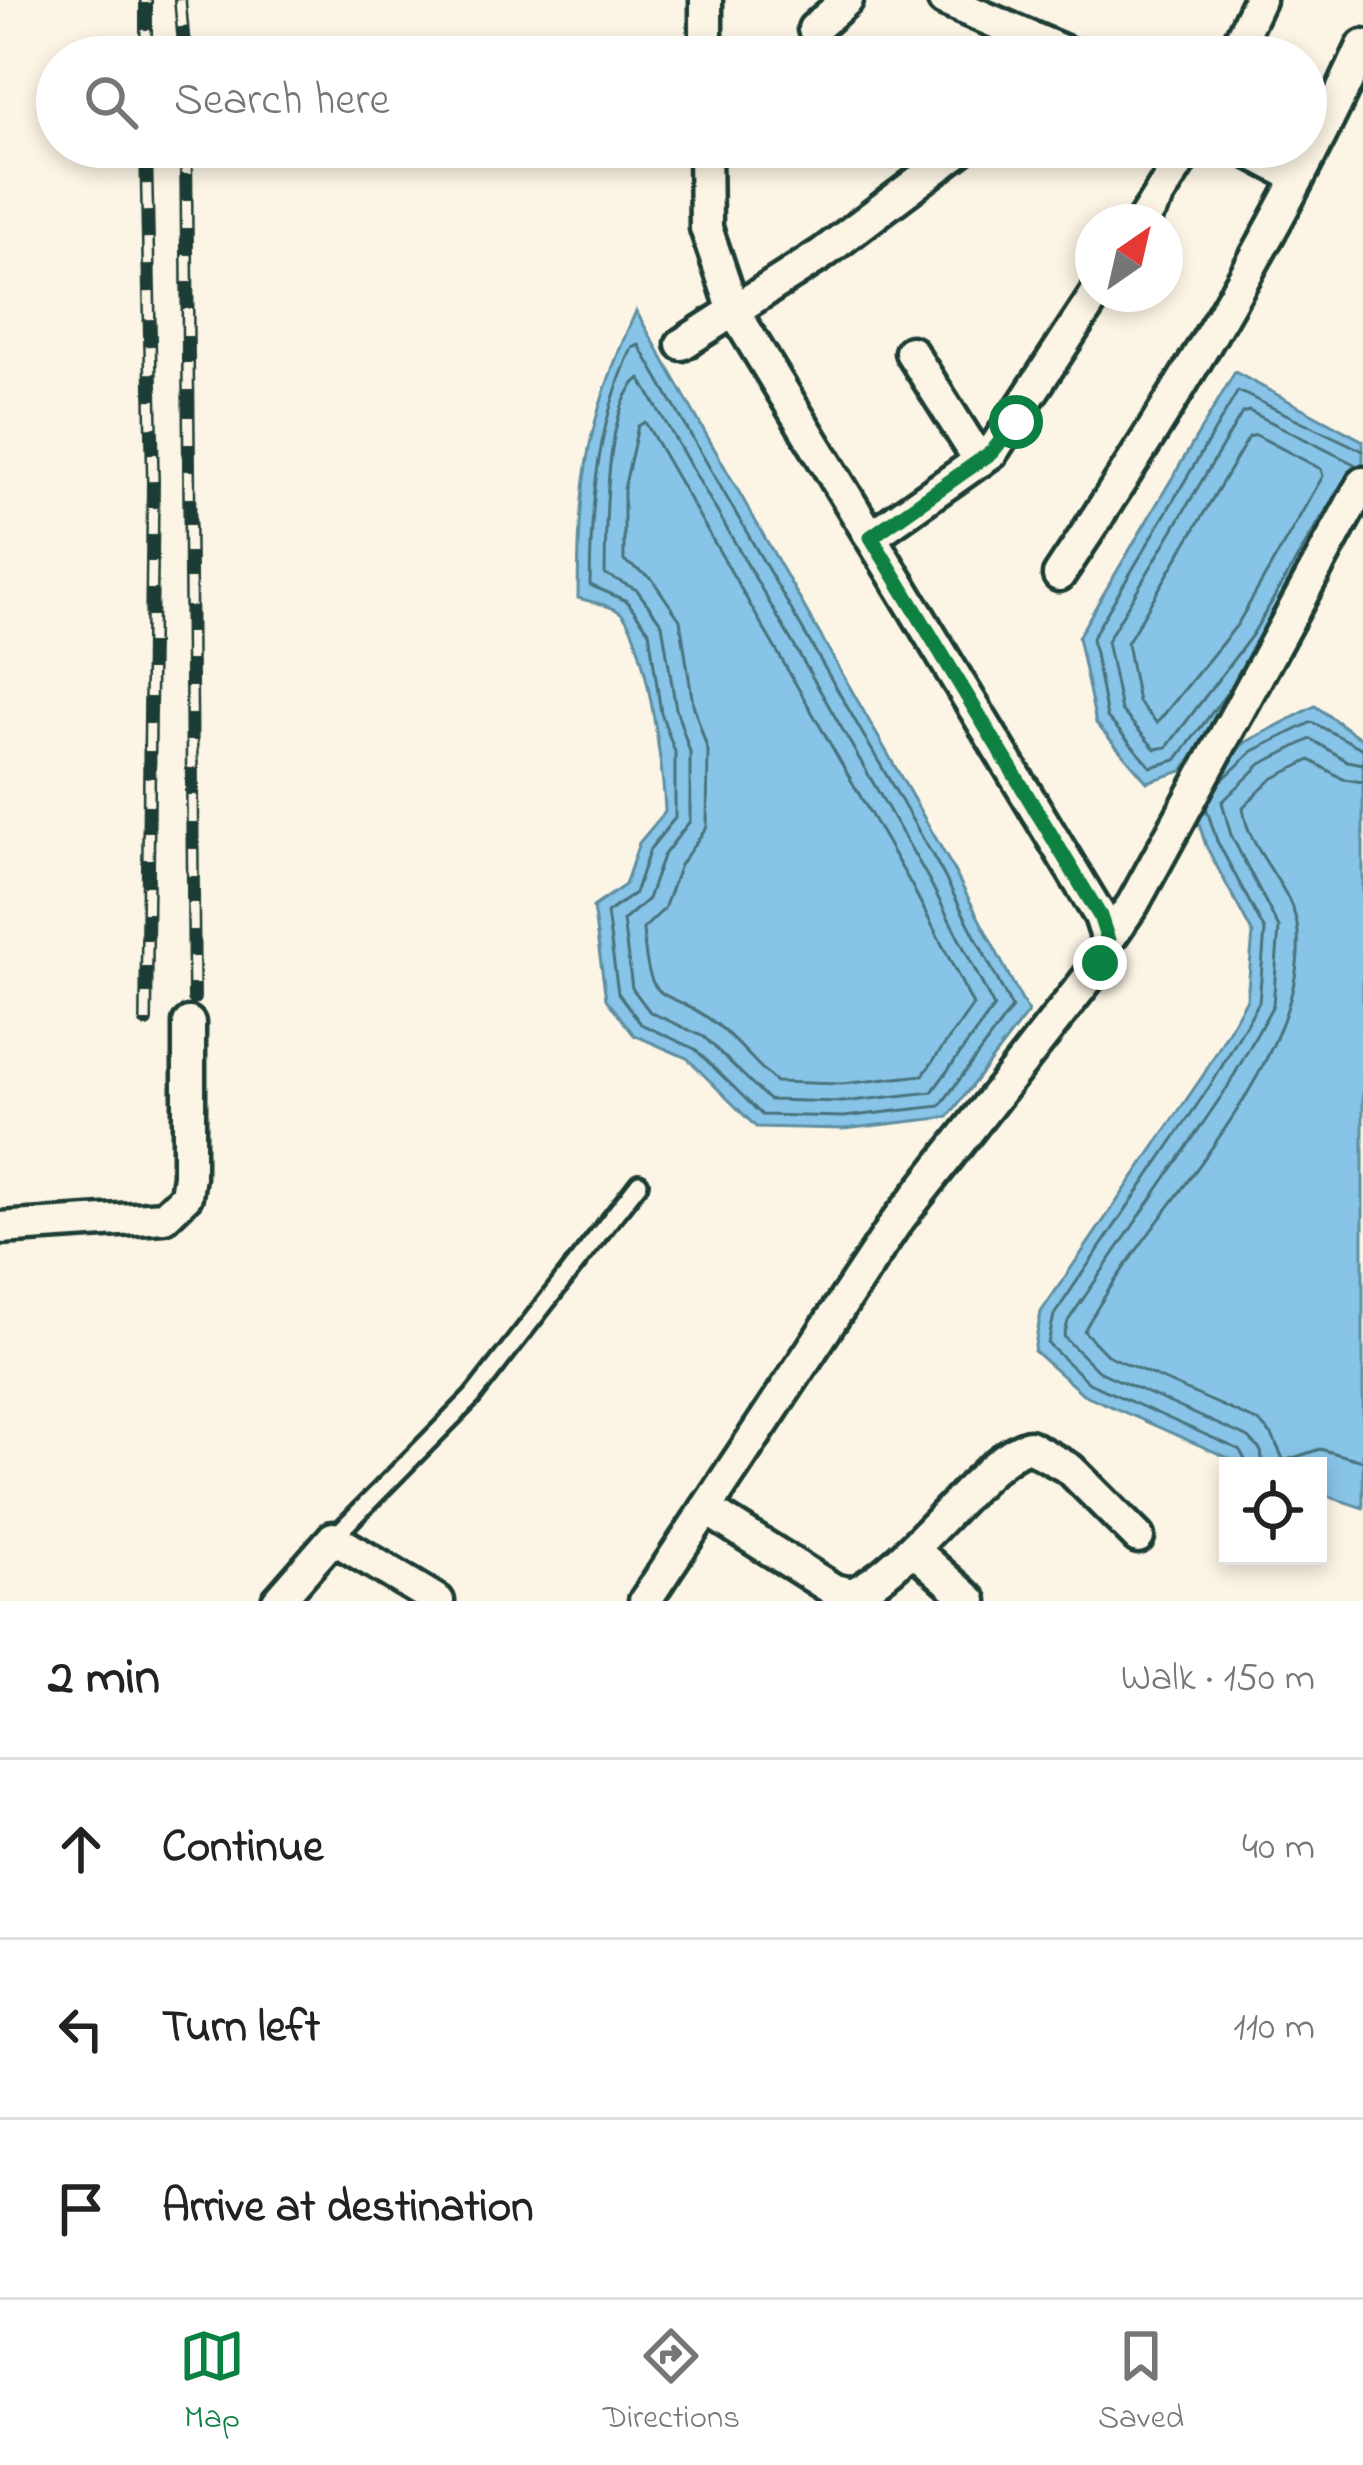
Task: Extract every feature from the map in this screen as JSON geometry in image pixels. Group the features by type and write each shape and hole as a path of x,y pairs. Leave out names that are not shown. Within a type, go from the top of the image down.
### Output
{"street":[{"path":"706,0 706,36"},
{"path":"814,29 847,0"},
{"path":"944,0 1027,36"},
{"path":"1242,36 1258,0"},
{"path":"1327,117 1363,46"},
{"path":"705,168 706,228 734,310 1100,916 1108,940"},
{"path":"682,344 822,254 936,168"},
{"path":"1153,204 1176,168"},
{"path":"1280,168 1297,177"},
{"path":"1059,575 1130,468 1302,168"},
{"path":"871,537 980,460 1016,422 1085,312"},
{"path":"911,352 980,460"},
{"path":"645,1601 895,1224 1100,963 1108,940 1133,904 1363,483"},
{"path":"0,1228 164,1217 177,1210 189,1176 189,1023"},
{"path":"706,1509 834,1590 851,1594 913,1549 1003,1461 1029,1445 1070,1469 1138,1537"},
{"path":"278,1601 333,1538 352,1545 438,1601"},
{"path":"913,1549 971,1601"}],"lane":[{"path":"333,1538 472,1397 639,1183"}],"water":[{"path":"636,311 951,865 1028,1012 948,1117 844,1129 756,1127 687,1058 634,1035 606,999 593,907 625,885 639,843 665,812 652,708 631,628 618,611 578,598 580,518 589,451 606,386"},
{"path":"1235,372 1363,441 1363,496 1275,650 1182,771 1147,782 1096,723 1078,637"},
{"path":"1315,706 1363,740 1363,1508 1327,1496 1327,1457 1226,1457 1083,1394 1034,1351 1041,1312 1204,1074 1247,999 1253,934 1206,846 1190,795 1246,742"}],"railway":[{"path":"146,0 146,36"},
{"path":"180,0 183,36"},
{"path":"146,168 153,483 146,1021"},
{"path":"186,168 194,998"}],"route":[{"path":"1016,422 992,452 871,537 1100,916 1108,940 1100,963"}]}
